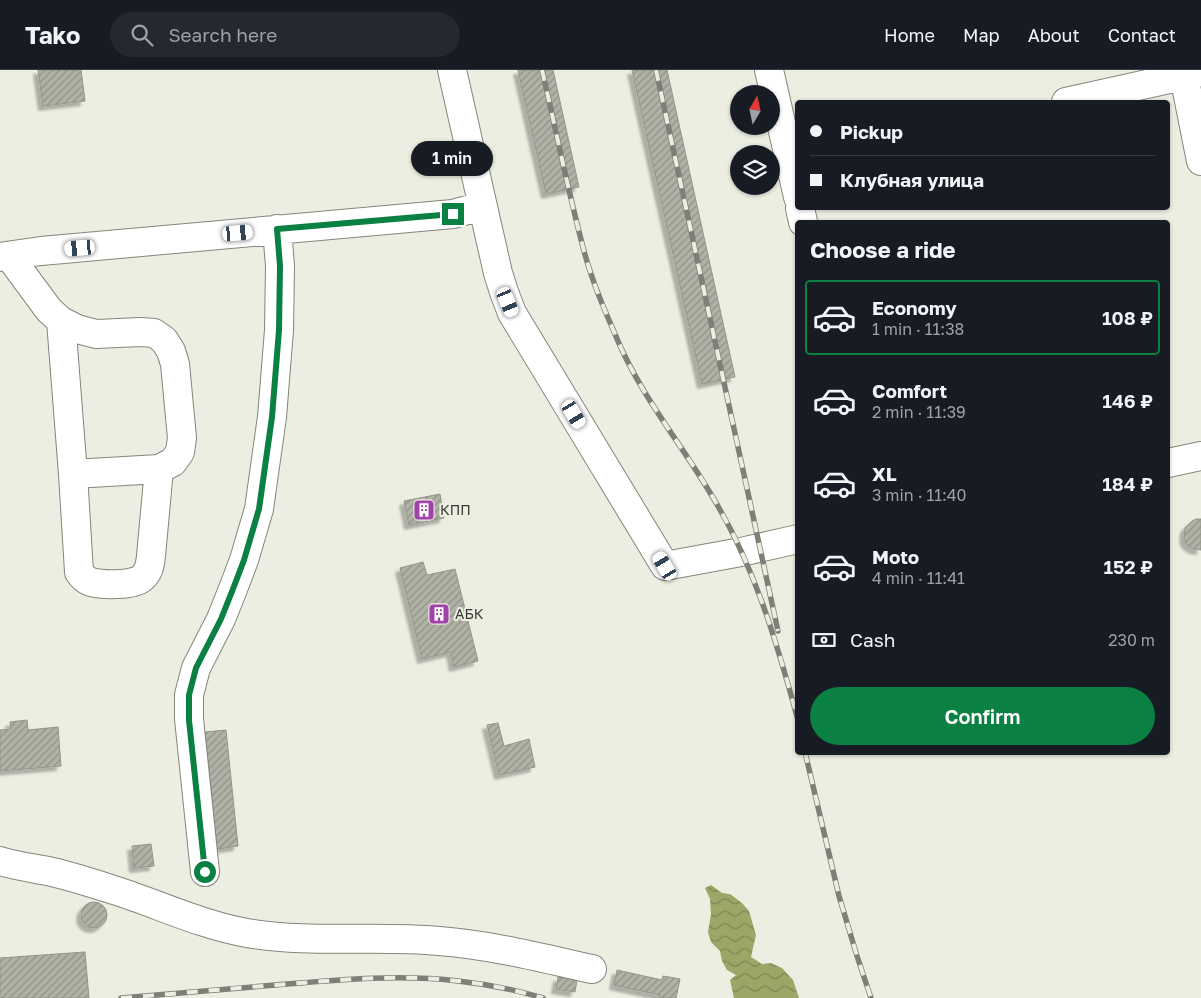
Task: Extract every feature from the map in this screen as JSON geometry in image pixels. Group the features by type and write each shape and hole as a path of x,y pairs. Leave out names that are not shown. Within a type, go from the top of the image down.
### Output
{"street":[{"path":"452,70 498,274 512,313 665,566 795,540"},
{"path":"769,70 794,164"},
{"path":"1075,100 1193,74 1201,161"},
{"path":"5,257 277,229 453,214 482,206"},
{"path":"205,872 189,720 189,695 196,668 221,619 244,560 259,509 272,417 279,330 280,266 277,229"},
{"path":"5,257 49,310 61,321 77,329 96,334 154,333 164,340 171,351 175,364 182,438 180,452 173,462 159,469 73,474"},
{"path":"61,321 79,572 83,578 100,584 129,584 143,578 149,569 152,556 159,469"},
{"path":"1170,462 1201,456"},
{"path":"0,861 76,878 220,927 247,932 278,937 313,939 399,938 440,941 486,947 592,969"}],"water":[{"path":"711,885 722,893 730,894 749,911 756,935 751,957 762,964 771,963 782,968 793,980 799,998 734,998 730,980 736,975 727,970 722,961 720,951 711,942 708,932 711,914 710,899 705,888"}],"building":[{"path":"38,70 81,70 85,101 43,106"},
{"path":"518,70 553,70 579,187 546,194"},
{"path":"632,70 667,70 735,377 702,384"},
{"name":"КПП","path":"440,494 444,518 409,525 404,501"},
{"path":"1196,519 1201,519 1201,550 1189,546 1184,538 1185,528"},
{"name":"АБК","path":"423,562 427,575 455,569 478,661 454,667 451,652 422,659 400,568"},
{"path":"27,720 28,730 58,727 61,766 0,771 0,730 11,729 10,722"},
{"path":"498,723 504,746 529,739 535,767 499,775 487,725"},
{"path":"226,730 238,846 217,849 205,732"},
{"path":"151,844 154,866 134,868 132,846"},
{"path":"94,902 103,906 107,915 103,924 94,928 85,924 81,915 85,906"},
{"path":"85,952 89,998 0,998 0,958"},
{"path":"617,970 662,980 663,976 680,979 676,998 659,998 660,995 614,985"},
{"path":"558,977 577,980 575,992 556,989"}],"railway":[{"path":"542,70 578,228 601,301 632,371 695,468 719,508 745,559 765,611 795,709"},
{"path":"656,70 778,631"},
{"path":"806,755 839,896 871,998"},
{"path":"121,998 321,981 390,978 469,982 543,998"}],"place":[{"name":"КПП","path":"424,510"},
{"name":"АБК","path":"439,614"}],"route":[{"path":"205,872 189,720 189,695 196,668 221,619 244,560 259,509 272,417 279,330 280,266 277,229 453,214"}]}
